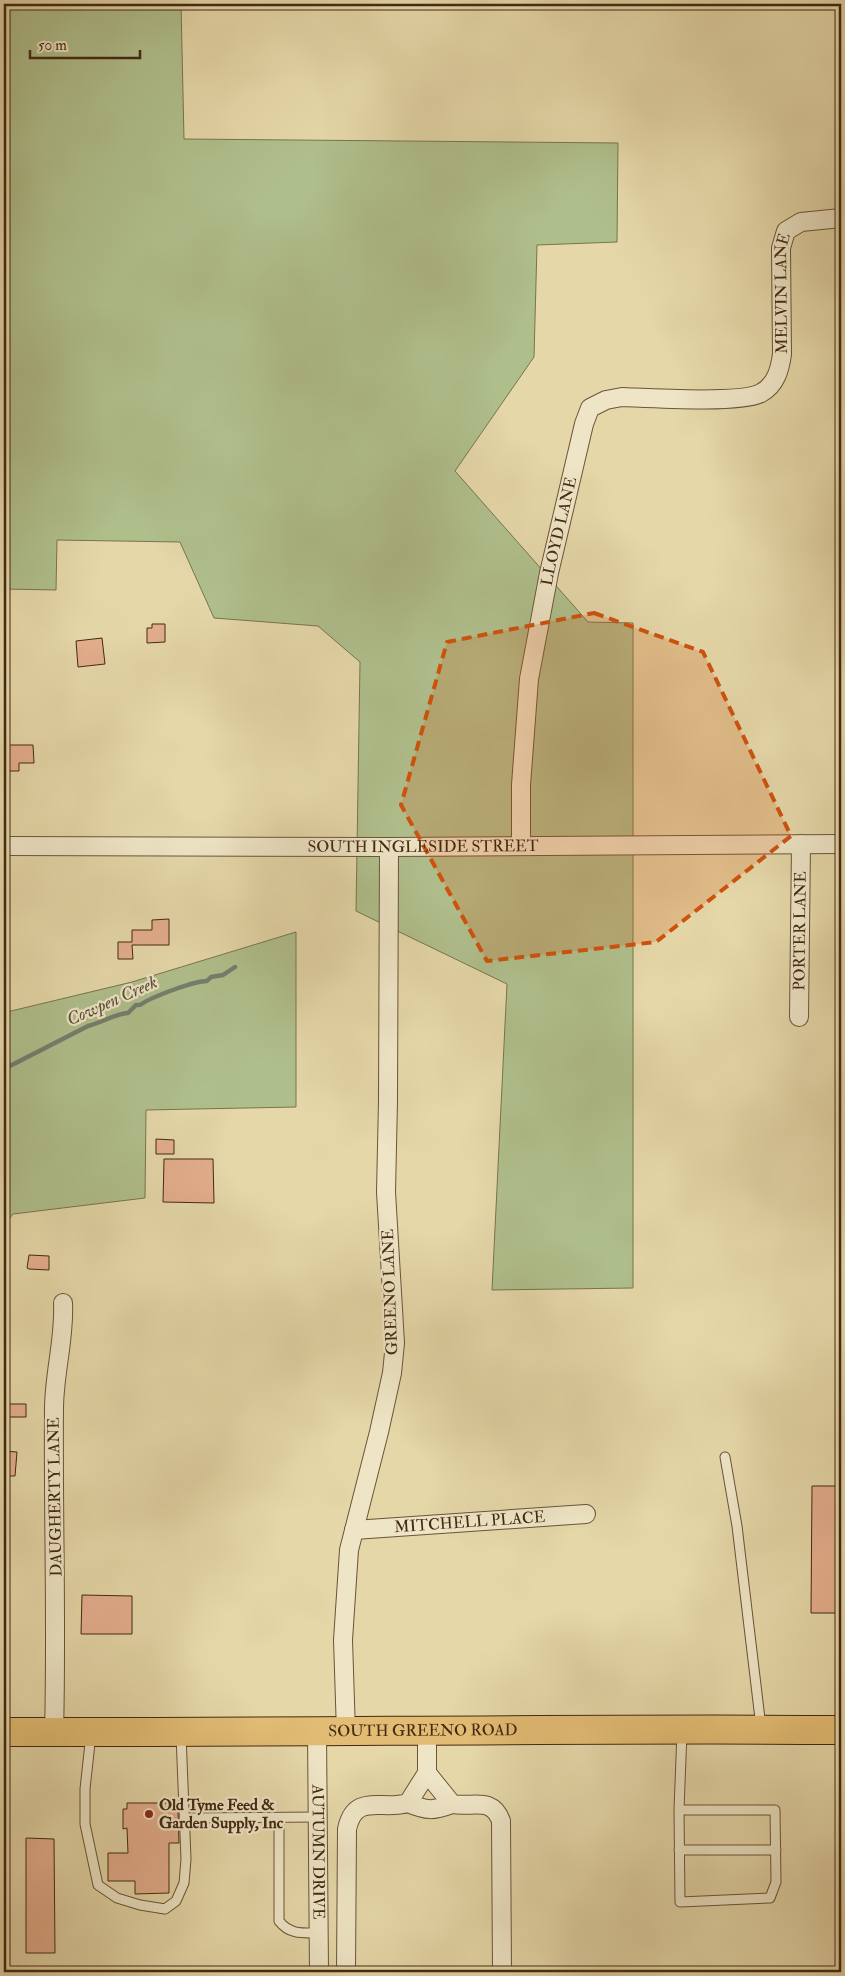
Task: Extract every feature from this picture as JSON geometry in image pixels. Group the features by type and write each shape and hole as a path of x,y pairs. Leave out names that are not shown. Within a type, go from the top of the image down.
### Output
{"main road":[{"name":"SOUTH GREENO ROAD","path":"4,1732 841,1730"}],"street":[{"name":"MELVIN LANE","path":"774,383 780,369 782,354 781,248 786,232 801,222 841,218"},
{"name":"LLOYD LANE","path":"521,846 521,785 529,679 549,573 584,424 590,408 606,400 622,397 744,398 761,393 774,383"},
{"name":"PORTER LANE","path":"799,1017 801,844"},
{"name":"SOUTH INGLESIDE STREET","path":"4,846 389,847 841,844"},
{"name":"GREENO LANE","path":"346,1732 342,1640 349,1550 380,1432 392,1373 395,1343 386,1192 389,847"},
{"name":"DAUGHERTY LANE","path":"54,1732 56,1613 53,1479 54,1392 64,1317 63,1303"},
{"name":"MITCHELL PLACE","path":"354,1530 586,1514"},
{"path":"408,1804 427,1772 427,1731"},
{"name":"AUTUMN DRIVE","path":"318,1732 320,1972"},
{"path":"427,1772 452,1804"},
{"path":"346,1972 347,1829 349,1820 354,1811 364,1805 401,1806 408,1804 424,1809 437,1809 452,1804 463,1806 485,1804 493,1807 498,1813 501,1821 502,1972"}],"lane":[{"path":"725,1457 737,1526 761,1730"},
{"path":"679,1810 775,1810 776,1882 770,1898 680,1902 679,1810 682,1729"},
{"path":"91,1732 85,1789 84,1824 98,1884 117,1898 140,1905 164,1908 176,1901 184,1884 186,1859 181,1732"},
{"path":"4,1793 4,1944"},
{"path":"184,1818 319,1817"},
{"path":"279,1818 279,1921 285,1928 298,1933 320,1932"},
{"path":"680,1850 776,1850"}],"highlighted area":[{"path":"594,613 703,652 791,836 656,942 487,961 401,805 447,642"}],"green space":[{"path":"4,4 181,4 184,139 618,143 617,242 537,245 534,357 455,471 588,622 633,623 633,1288 492,1290 507,984 356,911 360,662 318,626 214,618 180,542 57,540 56,590 4,589"},
{"path":"296,932 296,1107 146,1110 145,1198 13,1214 4,1225 4,1018 11,1011 132,982"}],"building":[{"path":"152,624 165,624 165,642 147,643 147,628 152,628"},
{"path":"102,638 105,664 78,667 76,641"},
{"path":"5,745 33,745 34,763 19,763 19,771 5,771"},
{"path":"169,919 169,945 132,945 133,959 118,959 118,942 132,942 132,930 152,930 152,920"},
{"path":"156,1139 174,1140 174,1154 156,1154"},
{"path":"164,1159 213,1159 214,1203 163,1202"},
{"path":"29,1255 49,1256 49,1270 27,1268"},
{"path":"4,1404 26,1404 26,1417 4,1417"},
{"path":"4,1451 17,1452 15,1476 4,1476"},
{"path":"812,1486 841,1486 841,1613 811,1613"},
{"path":"82,1595 132,1596 132,1634 81,1634"},
{"path":"127,1803 175,1803 174,1809 178,1809 179,1843 169,1843 169,1893 135,1894 135,1881 108,1881 108,1853 128,1853 127,1828 123,1829 123,1809 127,1809"},
{"path":"26,1838 54,1839 55,1953 26,1953"}],"waterway":[{"name":"Cowpen Creek","path":"4,1069 88,1026 128,1013 136,1005 140,1005 173,990 207,981 211,977 223,975 235,967"}],"place":[{"name":"Old Tyme Feed & Garden Supply, Inc","path":"149,1814"}]}
